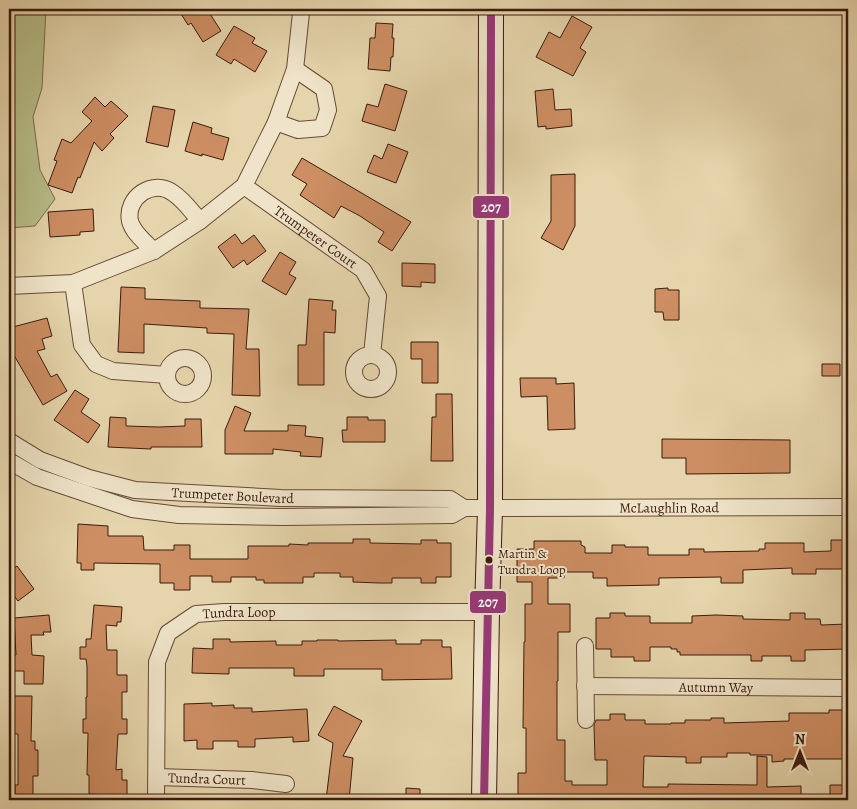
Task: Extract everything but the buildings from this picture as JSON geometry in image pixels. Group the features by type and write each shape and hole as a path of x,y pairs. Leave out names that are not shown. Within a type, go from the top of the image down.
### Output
{"street":[{"path":"9,286 73,283 154,252 200,221 244,186 276,122 295,69 300,9"},
{"path":"484,800 490,509 491,9"},
{"path":"276,122 298,130 322,128 328,110 324,90 295,69"},
{"name":"Trumpeter Court","path":"244,186 363,270 378,296 372,355"},
{"path":"154,252 135,231 130,221 130,210 134,200 142,192 152,188 162,188 173,192 200,221"},
{"path":"73,283 82,345 96,364 113,371 167,375"},
{"name":"Trumpeter Boulevard","path":"9,441 40,460 89,478 135,490 281,498 450,498 464,508"},
{"name":"Trumpeter Boulevard","path":"9,461 37,477 104,501 132,509 179,515 283,517 452,515 464,508 490,509"},
{"name":"McLaughlin Road","path":"490,509 848,507"},
{"name":"Tundra Loop","path":"156,800 157,662 168,633 196,614 224,612 487,612"},
{"path":"585,646 586,720"},
{"name":"Autumn Way","path":"585,686 848,688"},
{"name":"Tundra Court","path":"157,777 252,780 286,784"}],"green space":[{"path":"9,9 46,9 42,88 33,117 40,170 55,199 35,226 9,228"}],"transit line":[{"name":"207","path":"484,800 490,509 491,9"}],"place":[{"name":"Martin & Tundra Loop","path":"489,560"}]}
